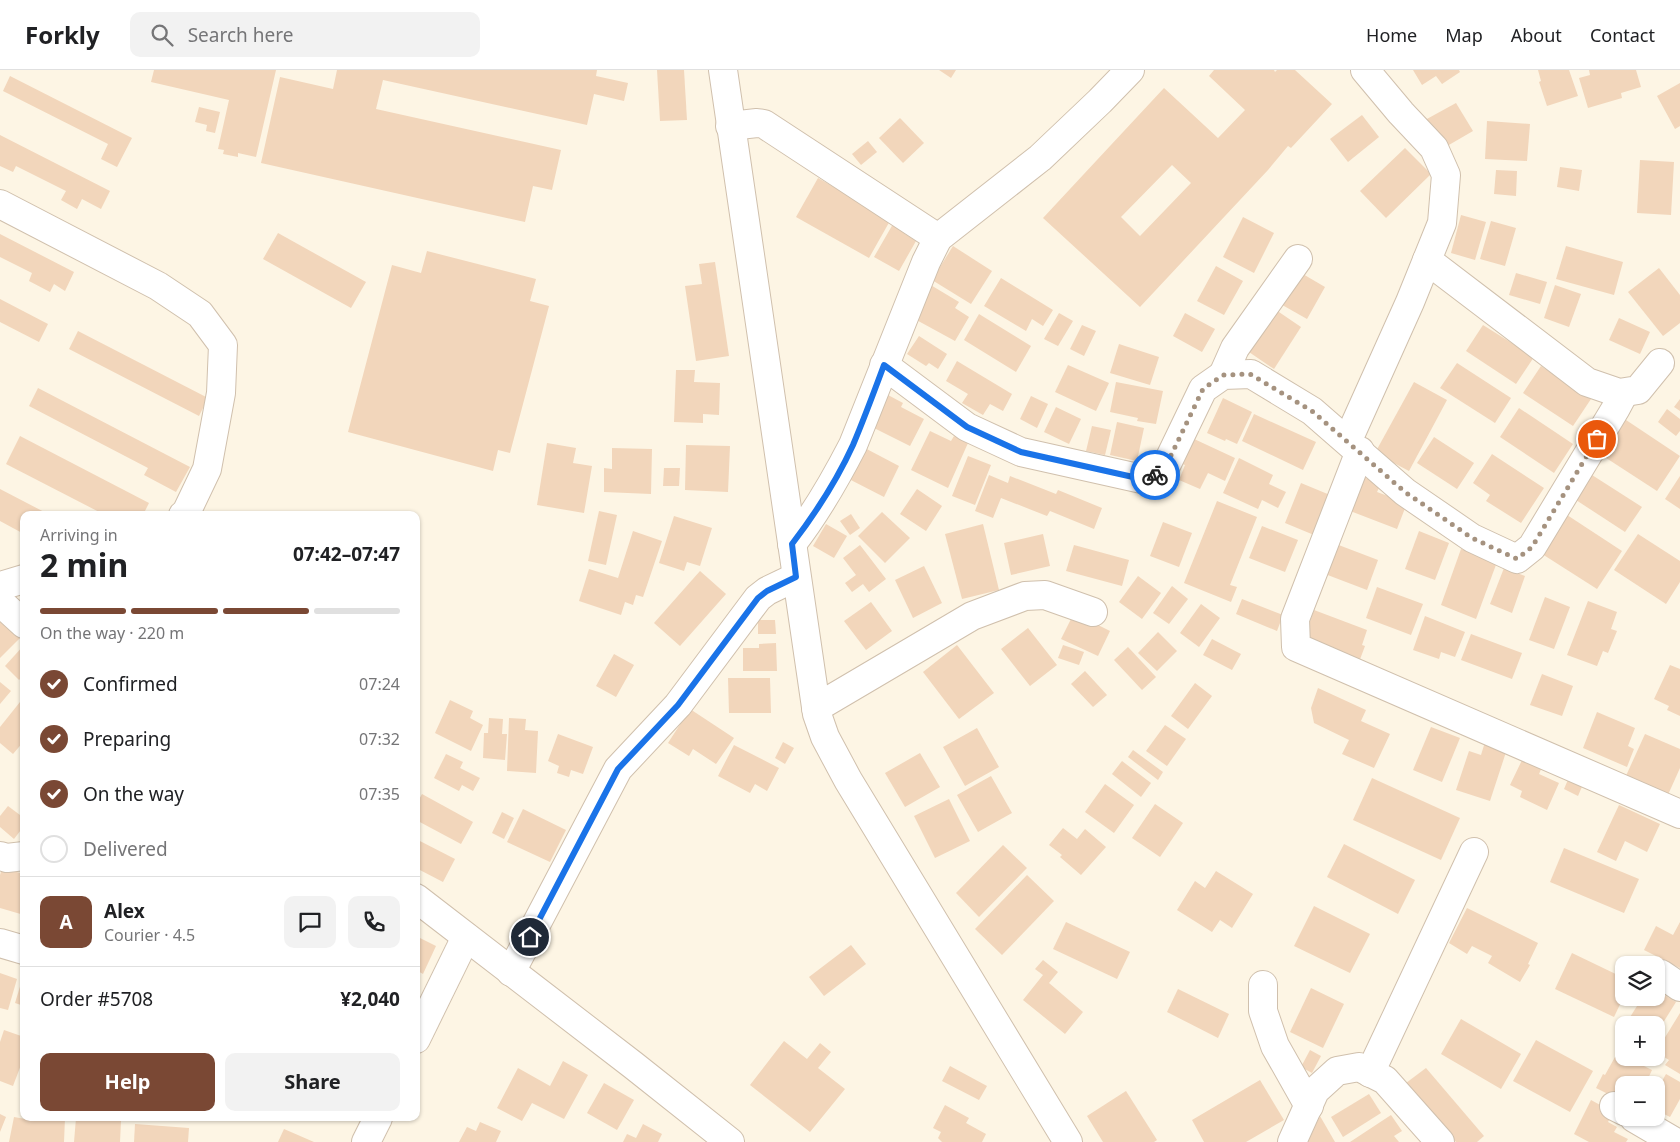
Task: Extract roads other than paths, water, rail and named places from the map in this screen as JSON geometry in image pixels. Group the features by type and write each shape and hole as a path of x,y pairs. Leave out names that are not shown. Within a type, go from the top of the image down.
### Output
{"street":[{"path":"723,70 816,708 825,737 848,780 1068,1142"},
{"path":"792,544 809,522 853,445 926,262 938,238 1040,158 1100,102 1130,70"},
{"path":"1365,70 1434,148 1446,175 1442,223 1354,446 1295,619 1296,647 1680,814"},
{"path":"730,126 764,124 938,238"},
{"path":"0,204 158,286 200,314 223,345 221,393 207,469 186,511"},
{"path":"884,365 967,427 1021,452 1142,479 1163,472 1203,389 1223,375 1235,348 1298,259"},
{"path":"1427,260 1587,382 1620,393 1638,390 1660,363"},
{"path":"1223,375 1250,374 1312,411 1405,492 1472,538 1517,559 1532,547 1624,393"},
{"path":"511,972 618,769 678,705 758,598 767,591 796,577"},
{"path":"0,586 20,580"},
{"path":"816,708 972,616 1025,596 1045,595 1093,612"},
{"path":"0,602 20,620"},
{"path":"1370,1072 1474,852"},
{"path":"0,856 7,858 20,856"},
{"path":"420,901 730,1142"},
{"path":"420,1031 466,937"},
{"path":"0,943 20,949"},
{"path":"1263,985 1263,1011 1275,1046 1309,1106"},
{"path":"1292,1142 1315,1091 1337,1071 1359,1067 1384,1080 1440,1142"},
{"path":"366,1142 376,1121"},
{"path":"1649,1126 1675,1142"}]}
